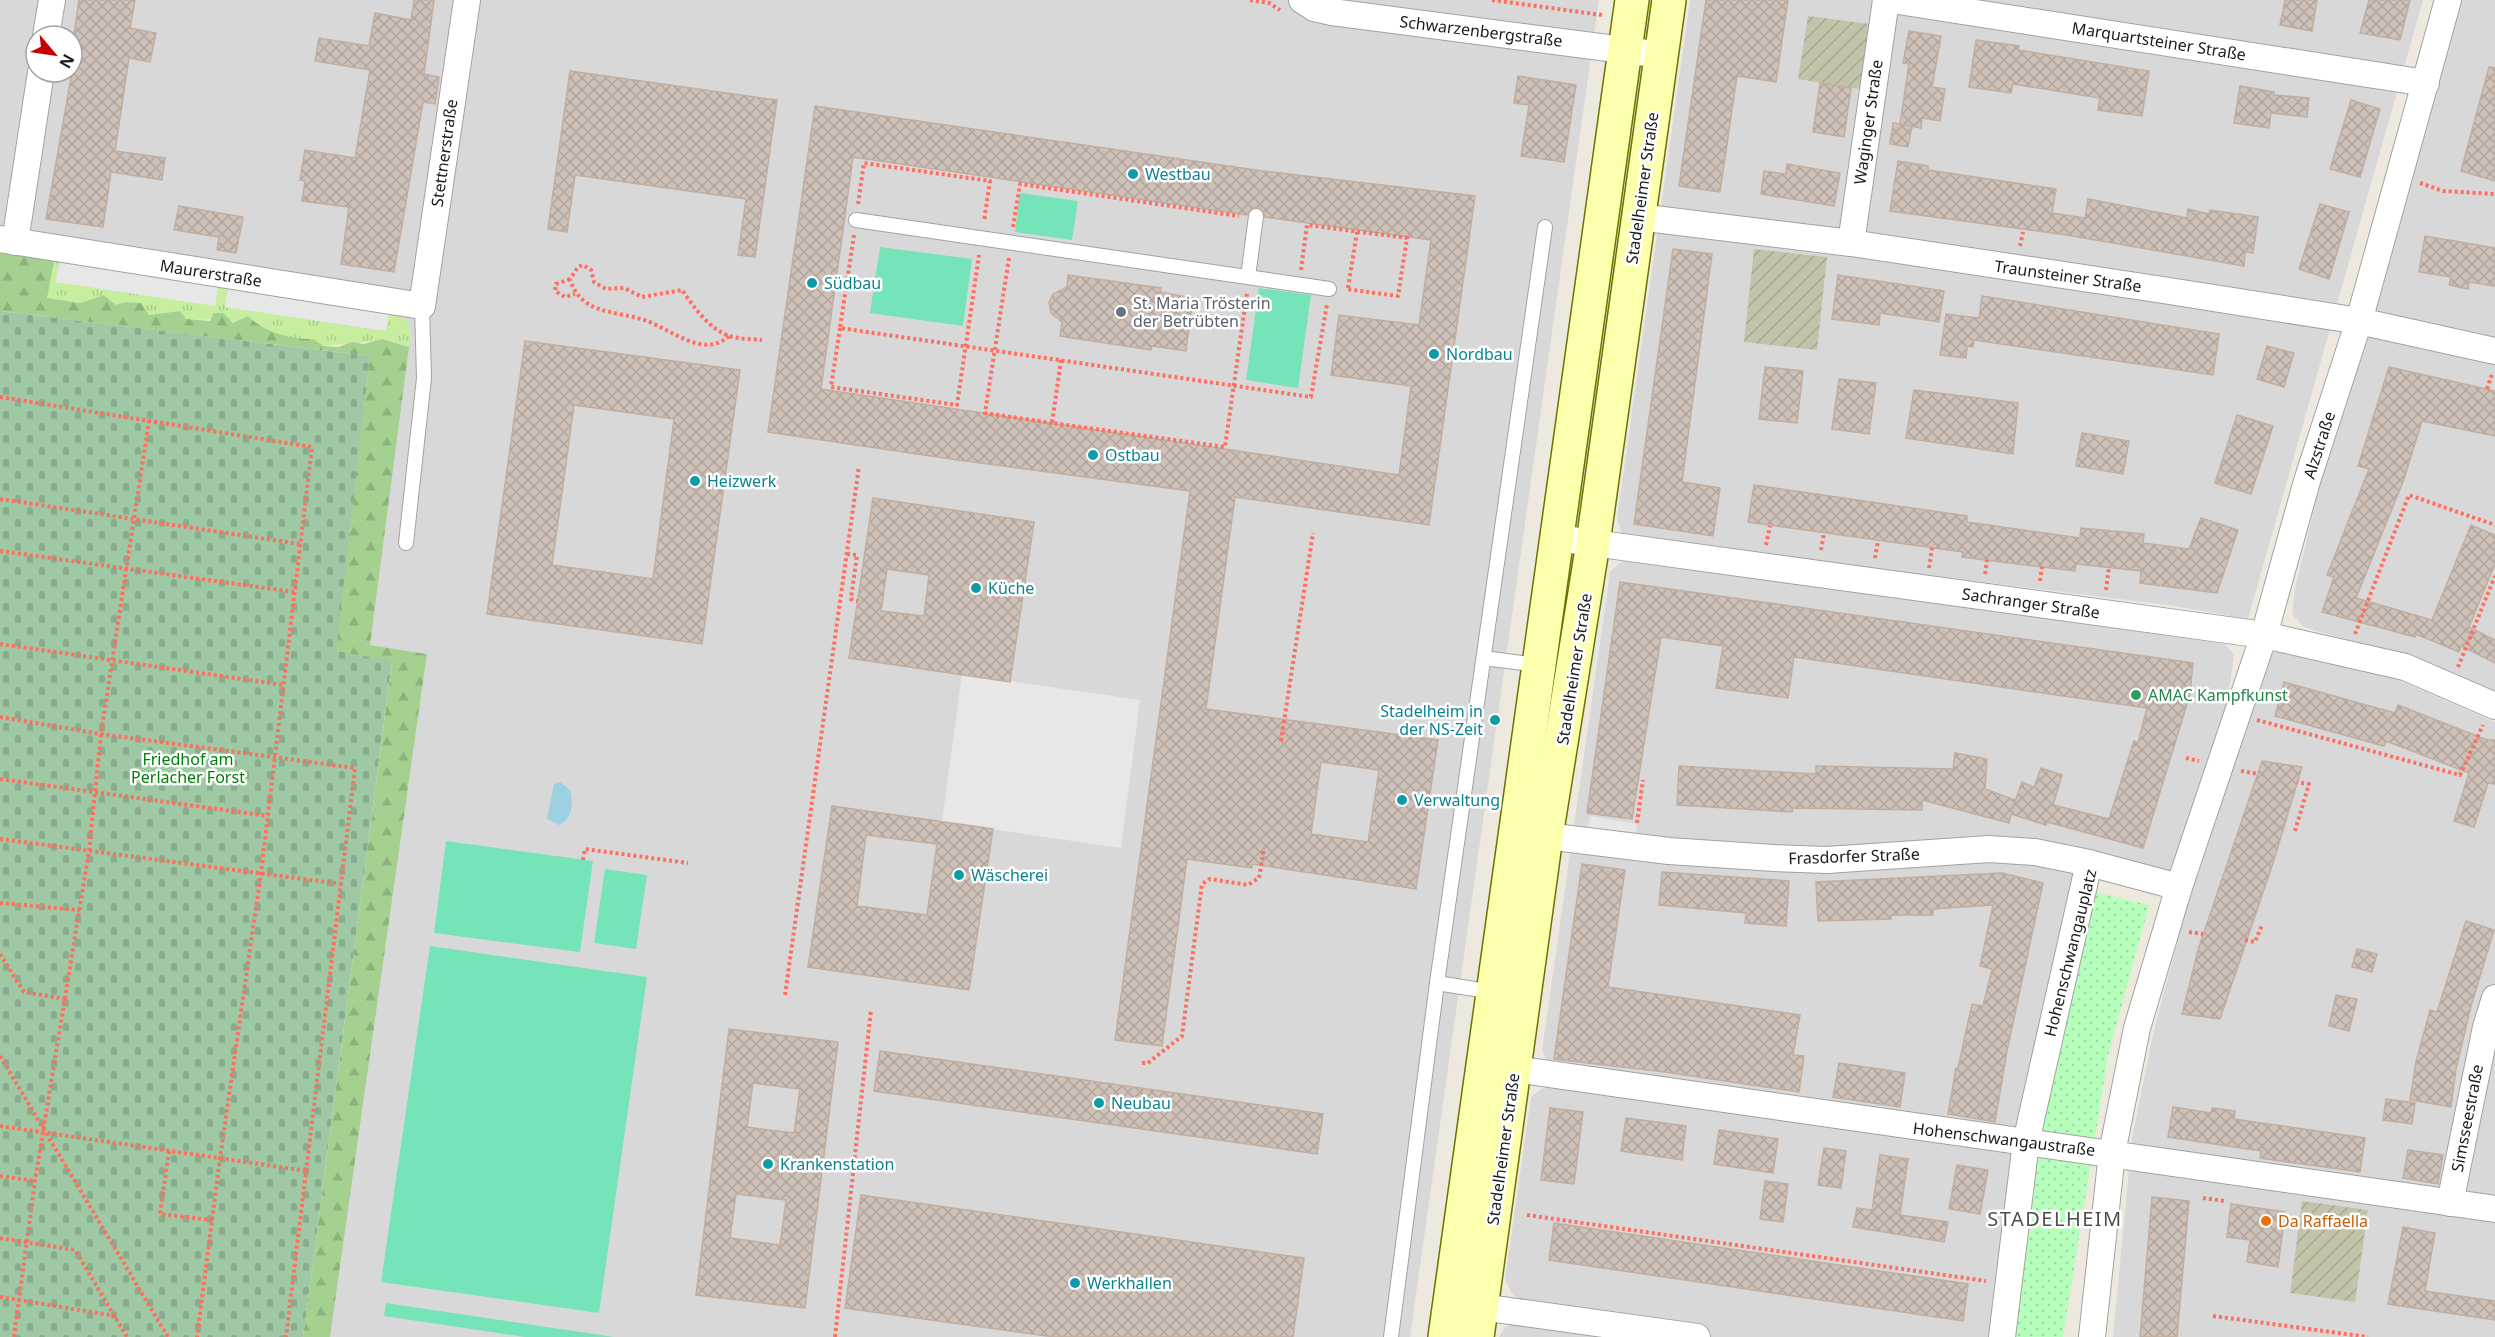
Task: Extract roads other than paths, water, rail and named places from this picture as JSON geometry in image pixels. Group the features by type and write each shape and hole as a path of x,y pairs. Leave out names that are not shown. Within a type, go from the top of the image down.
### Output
{"main road":[{"name":"Stadelheimer Straße","path":"1445,1337 1632,0"},
{"name":"Stadelheimer Straße","path":"1479,1322 1546,836 1593,543 1670,0"}],"street":[{"path":"48,24 52,0"},
{"name":"Stettnerstraße","path":"422,306 467,0"},
{"name":"Waginger Straße","path":"1851,243 1886,0"},
{"name":"Marquartsteiner Straße","path":"1892,0 2426,83"},
{"name":"Alzstraße","path":"2179,887 2264,635 2307,481 2359,321 2448,0"},
{"name":"Schwarzenbergstraße","path":"1295,8 1314,8 1662,55"},
{"path":"7,241 39,84"},
{"name":"Traunsteiner Straße","path":"1638,217 1851,243 2359,321 2495,351"},
{"name":"Maurerstraße","path":"7,241 422,306"},
{"name":"Sachranger Straße","path":"1557,538 2264,635 2405,667 2493,706"},
{"name":"Frasdorfer Straße","path":"1546,836 1634,847 1827,860 1989,849 2035,852 2089,862"},
{"name":"Hohenschwangauplatz","path":"2002,1337 2026,1142 2089,862 2179,887"},
{"path":"2092,1337 2112,1153 2137,1028 2179,887"},
{"name":"Simsseestraße","path":"2450,1203 2486,1027 2495,998"},
{"name":"Hohenschwangaustraße","path":"1514,1069 2495,1209"},
{"path":"1479,1322 1697,1337"}],"lane":[{"path":"1248,278 1256,216"},
{"path":"856,220 1329,290"},
{"path":"1391,1337 1437,983 1545,228"},
{"path":"406,543 424,378 422,306"},
{"path":"1484,658 1539,665"},
{"path":"1437,983 1493,992"}],"water":[{"path":"560,782 570,790 572,805 567,819 559,825 547,819 554,784"}],"place":[{"name":"Westbau","path":"1133,174"},
{"name":"Südbau","path":"812,283"},
{"name":"St. Maria Trösterin der Betrübten","path":"1121,312"},
{"name":"Nordbau","path":"1434,354"},
{"name":"Ostbau","path":"1093,455"},
{"name":"Heizwerk","path":"695,481"},
{"name":"Küche","path":"976,588"},
{"name":"AMAC Kampfkunst","path":"2136,695"},
{"name":"Stadelheim in der NS-Zeit","path":"1495,720"},
{"name":"Verwaltung","path":"1402,800"},
{"name":"Wäscherei","path":"959,875"},
{"name":"Neubau","path":"1099,1103"},
{"name":"Krankenstation","path":"768,1164"},
{"name":"Da Raffaella","path":"2266,1221"},
{"name":"Werkhallen","path":"1075,1283"}],"district":[{"name":"STADELHEIM","path":"2055,1218"}],"park label":[{"name":"Friedhof am Perlacher Forst","path":"188,768"}]}
